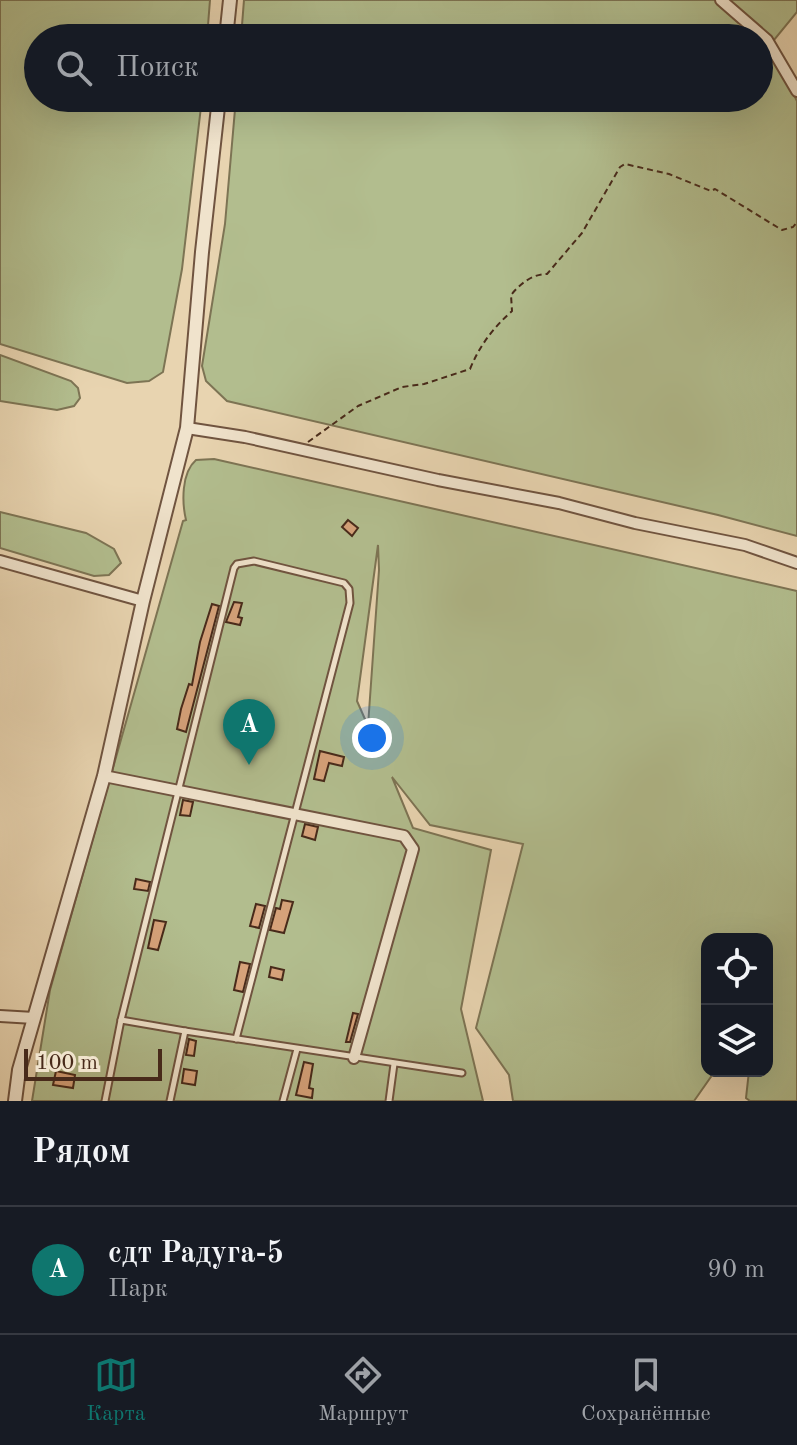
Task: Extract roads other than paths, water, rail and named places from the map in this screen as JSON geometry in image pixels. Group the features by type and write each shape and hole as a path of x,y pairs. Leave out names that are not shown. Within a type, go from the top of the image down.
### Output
{"street":[{"path":"227,24 230,0"},
{"path":"721,0 749,24"},
{"path":"773,50 797,91"},
{"path":"15,1101 19,1070 104,776 143,601 187,428 217,112"},
{"path":"187,428 303,449 745,545 797,563"},
{"path":"0,561 143,601"},
{"path":"104,776 404,836 413,849 354,1058"},
{"path":"0,1016 34,1018"}],"lane":[{"path":"105,1101 121,1020 234,568 237,564 254,561 344,583 349,589 350,603 236,1039"},
{"path":"121,1020 462,1073"},
{"path":"170,1101 185,1031"},
{"path":"283,1101 297,1049"},
{"path":"389,1101 394,1064"}],"place":[{"name":"сдт Радуга-5","path":"249,765"}]}
